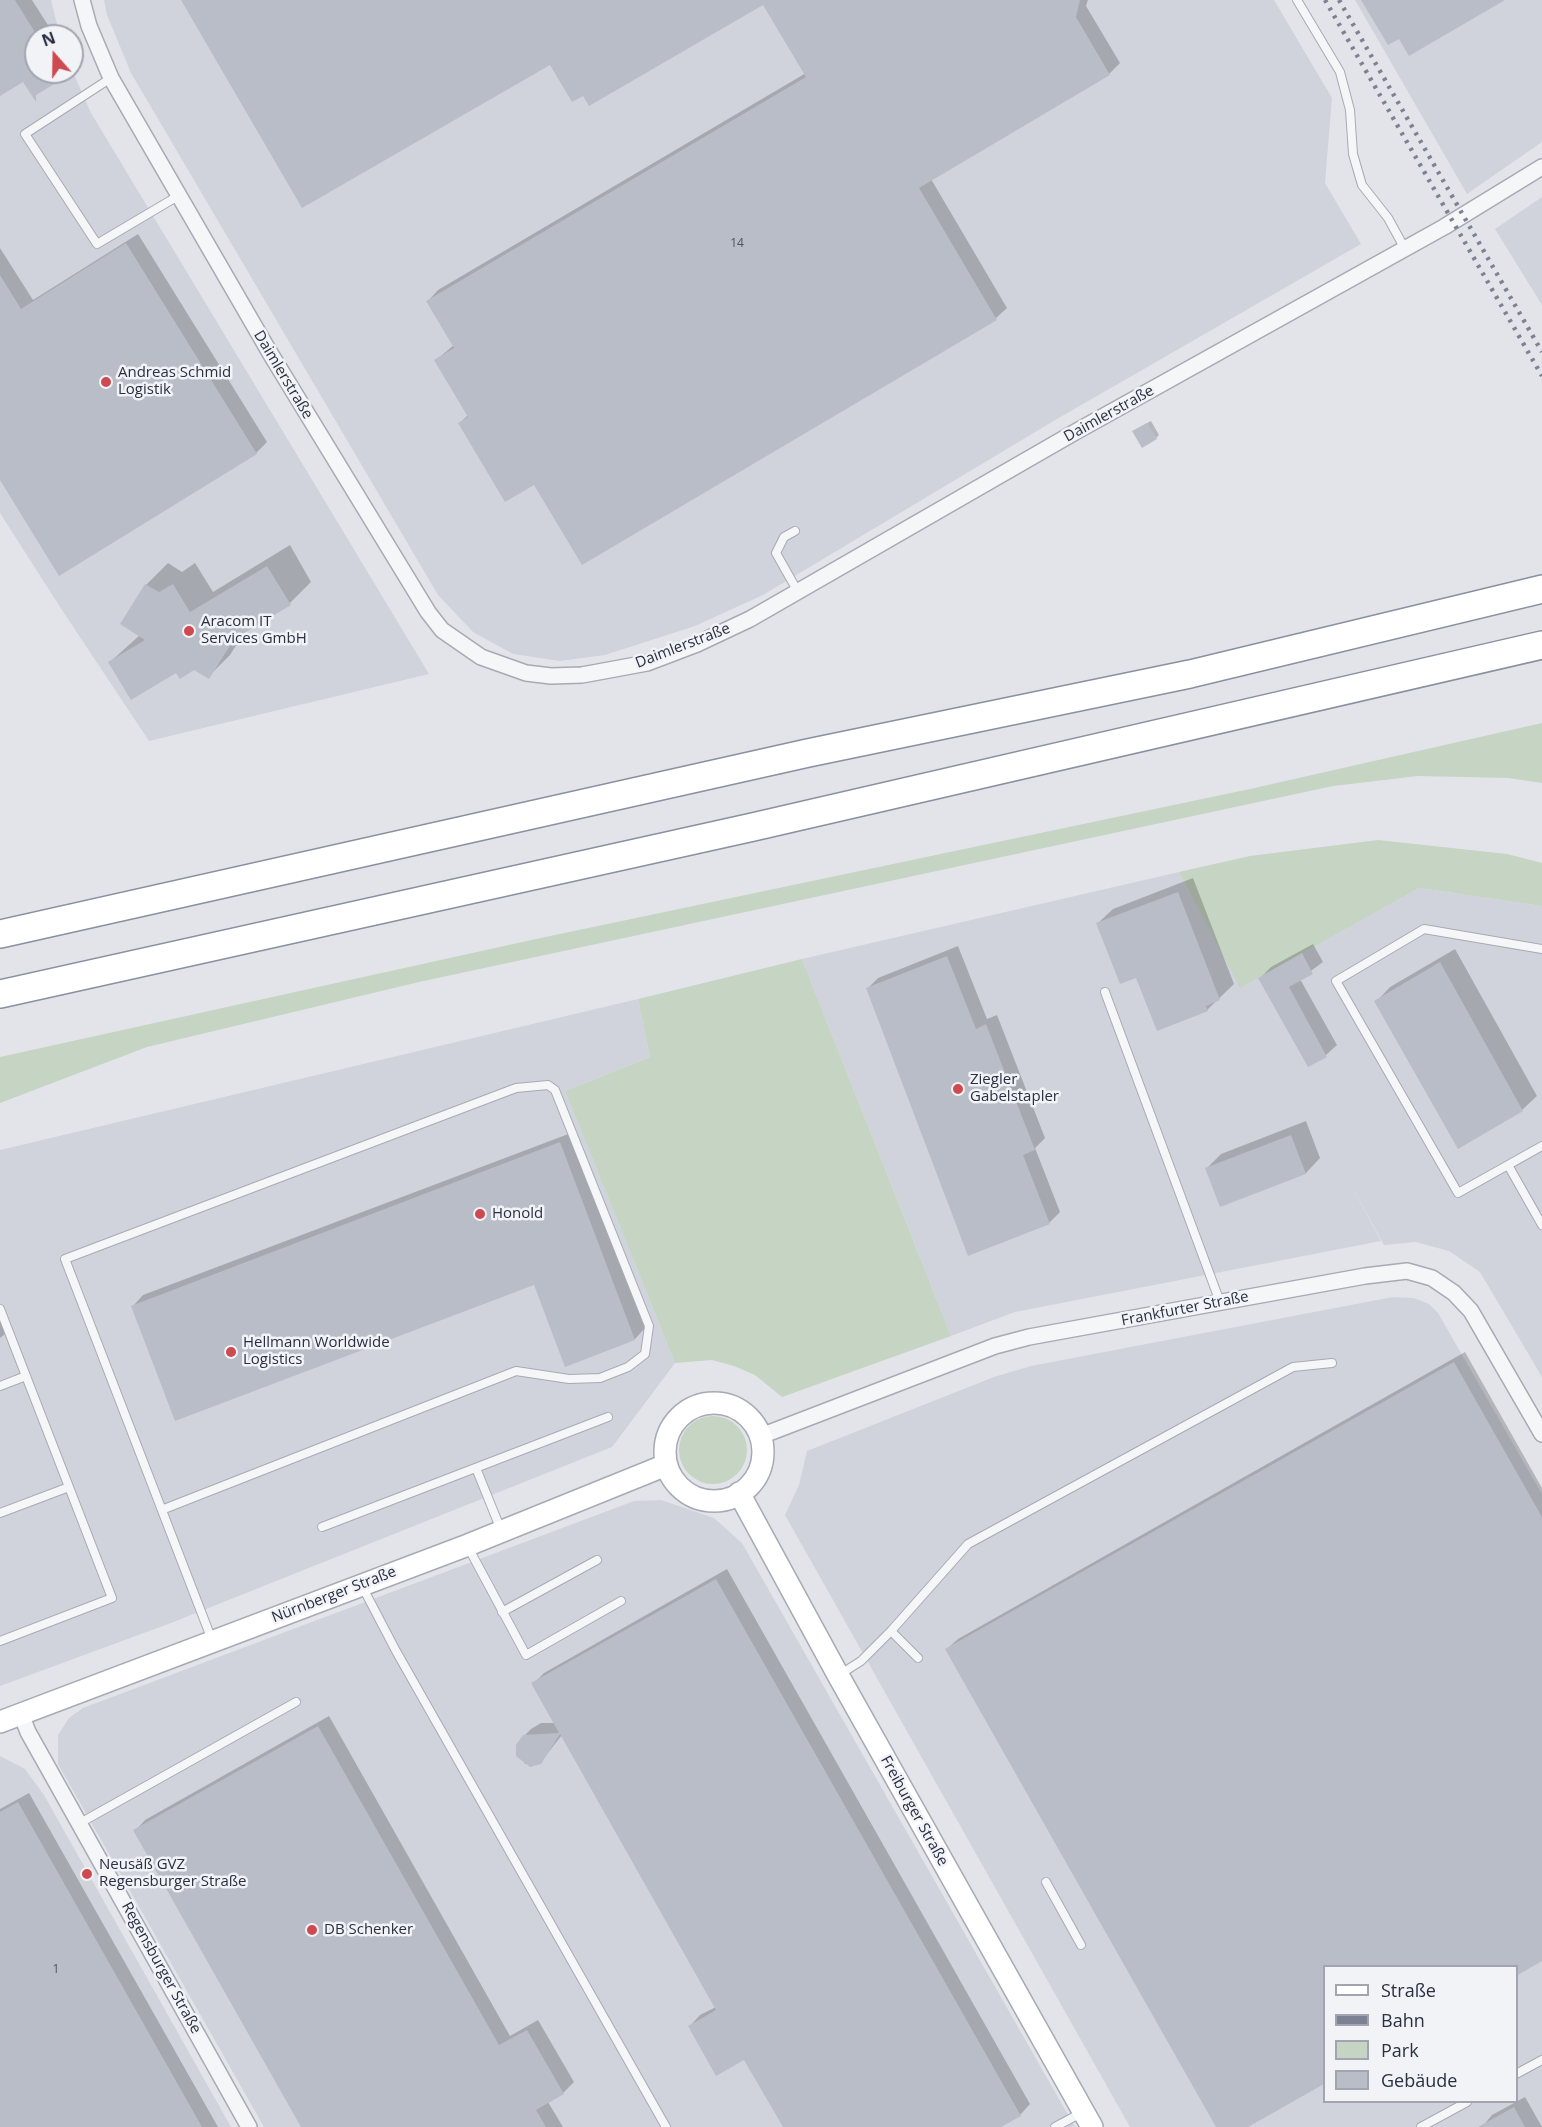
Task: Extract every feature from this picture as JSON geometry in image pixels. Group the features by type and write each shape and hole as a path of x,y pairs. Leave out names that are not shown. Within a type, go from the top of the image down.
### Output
{"highway":[{"path":"0,934 808,753 1190,674 1542,589"},
{"path":"0,994 753,827 1542,645"}],"street":[{"name":"Daimlerstraße","path":"82,0 89,26 111,78 178,196 404,575 442,630 481,657 526,673 551,676 614,671 647,663 698,644 799,593 1077,431 1405,249 1542,166"},
{"name":"Frankfurter Straße","path":"761,1436 995,1346 1029,1337 1375,1275 1407,1272 1432,1278 1454,1293 1472,1311 1542,1434"},
{"path":"708,1402 732,1407 753,1421 761,1436 762,1465 756,1478 739,1493 717,1501 700,1499 685,1492 673,1480 666,1465 664,1448 669,1431 678,1418 692,1407 708,1402"},
{"name":"Nürnberger Straße","path":"0,1722 468,1545 666,1465"},
{"name":"Freiburger Straße","path":"739,1493 838,1675 1087,2119"},
{"name":"Regensburger Straße","path":"21,1714 28,1732 249,2127"}],"lane":[{"path":"1297,0 1340,72 1350,110 1353,154 1362,185 1388,218 1405,249"},
{"path":"111,78 25,134 98,244 178,196"},
{"path":"795,531 784,537 776,554 799,593"},
{"path":"1542,949 1424,929 1336,981 1458,1193 1542,1146"},
{"path":"1105,992 1220,1302"},
{"path":"164,1509 516,1371 569,1379 600,1378 628,1367 645,1354 650,1326 555,1090 548,1085 516,1088 65,1259 164,1509 212,1641"},
{"path":"1508,1165 1542,1225"},
{"path":"0,1309 112,1598 0,1641"},
{"path":"838,1675 861,1661 891,1631 968,1544 1293,1367 1332,1363"},
{"path":"0,1386 26,1376"},
{"path":"322,1527 609,1418"},
{"path":"476,1468 501,1532"},
{"path":"0,1513 69,1487"},
{"path":"468,1545 526,1655 621,1601"},
{"path":"502,1612 597,1560"},
{"path":"361,1585 382,1626 666,2127"},
{"path":"891,1631 918,1658"},
{"path":"80,1823 296,1702"},
{"path":"1046,1882 1081,1945"},
{"path":"1518,2073 1542,2060"},
{"path":"1421,2127 1465,2103"},
{"path":"1055,2127 1087,2119"}],"shaded area":[{"path":"0,0 51,0 57,24 24,24 24,84 78,84 91,113 429,674 149,741 0,513"},
{"path":"104,0 1274,0 1332,98 1325,183 1361,244 1057,419 763,595 695,626 605,655 560,661 513,654 473,632 438,595 131,73 107,15"},
{"path":"1355,0 1542,0 1542,142 1467,194"},
{"path":"1542,197 1542,305 1495,229"},
{"path":"1179,872 1241,987 1419,888 1542,906 1542,1377 1480,1272 1449,1251 1416,1242 1384,1245 1347,1178 1381,1241 1015,1312 951,1336 802,959"},
{"path":"638,999 650,1057 565,1091 675,1363 612,1447 171,1623 0,1686 0,1150"},
{"path":"1393,1297 1414,1298 1429,1304 1438,1313 1542,1494 1542,2127 1130,2127 785,1515 799,1485 807,1451 994,1377 1031,1366"},
{"path":"661,1500 714,1518 742,1543 1075,2127 264,2127 58,1764 58,1735 69,1718 83,1708 634,1501"},
{"path":"0,1756 25,1769 44,1795 231,2127 0,2127"}],"green space":[{"path":"1542,723 1542,783 1508,778 1418,776 1333,786 419,982 147,1047 0,1103 0,1057 536,939 1250,789"},
{"path":"1378,840 1507,854 1542,863 1542,906 1419,888 1240,988 1179,872 1250,856"},
{"path":"802,959 951,1336 782,1397 755,1375 734,1366 712,1360 675,1363 565,1091 650,1057 638,999"},
{"path":"713,1416 726,1419 737,1426 744,1437 747,1450 744,1463 737,1474 726,1481 713,1484 700,1481 689,1474 682,1463 679,1450 682,1437 689,1426 700,1419"}],"building":[{"path":"0,0 15,0 30,24 24,24 24,84 23,82 0,96"},
{"path":"181,0 1080,0 1076,17 1110,75 919,188 997,320 582,565 534,485 505,502 458,423 468,417 434,360 454,348 426,301 806,77 763,5 589,106 583,96 572,102 550,65 302,208"},
{"path":"1361,0 1505,0 1409,56 1399,39 1388,45"},
{"path":"24,84 54,84 36,95 36,102"},
{"name":"Andreas Schmid Logistik","path":"126,243 257,454 59,576 0,480 0,275 21,309"},
{"path":"1147,423 1157,439 1142,448 1132,431"},
{"name":"Aracom IT Services GmbH","path":"267,566 291,605 234,639 209,679 194,670 180,679 176,673 131,700 108,662 145,640 120,624 145,584 159,592 173,584 190,612"},
{"path":"1178,892 1220,1000 1206,1006 1208,1011 1157,1031 1136,978 1120,984 1096,923"},
{"path":"1302,953 1313,974 1289,987 1327,1057 1308,1067 1258,978"},
{"name":"Ziegler Gabelstapler","path":"947,956 976,1029 986,1024 1035,1150 1023,1155 1050,1224 968,1256 866,988"},
{"path":"1440,962 1523,1111 1458,1149 1374,1001"},
{"path":"1291,1135 1306,1174 1220,1207 1205,1168"},
{"name":"Honold","path":"560,1142 635,1340 565,1367 534,1285 175,1421 131,1306"},
{"path":"1454,1362 1542,1517 1542,1961 1518,1975 1518,1965 1323,1965 1323,2085 1248,2127 1216,2127 945,1649"},
{"path":"716,1579 1021,2116 1001,2127 783,2127 744,2060 716,2076 688,2026 716,2010 560,1734 541,1764 530,1767 516,1756 516,1745 523,1735 559,1733 531,1683"},
{"name":"DB Schenker","path":"318,1726 499,2045 527,2030 564,2094 536,2110 546,2127 301,2127 133,1830"},
{"path":"18,1802 202,2127 0,2127 0,1812"},
{"path":"1514,2107 1525,2127 1478,2127"}],"railway":[{"path":"1325,0 1542,376"},
{"path":"1339,0 1542,352"}],"place":[{"name":"Andreas Schmid Logistik","path":"106,382"},
{"name":"Aracom IT Services GmbH","path":"189,631"},
{"name":"Ziegler Gabelstapler","path":"958,1089"},
{"name":"Honold","path":"480,1214"},
{"name":"Hellmann Worldwide Logistics","path":"231,1352"},
{"name":"Neusäß GVZ Regensburger Straße","path":"87,1874"},
{"name":"DB Schenker","path":"312,1930"}]}
